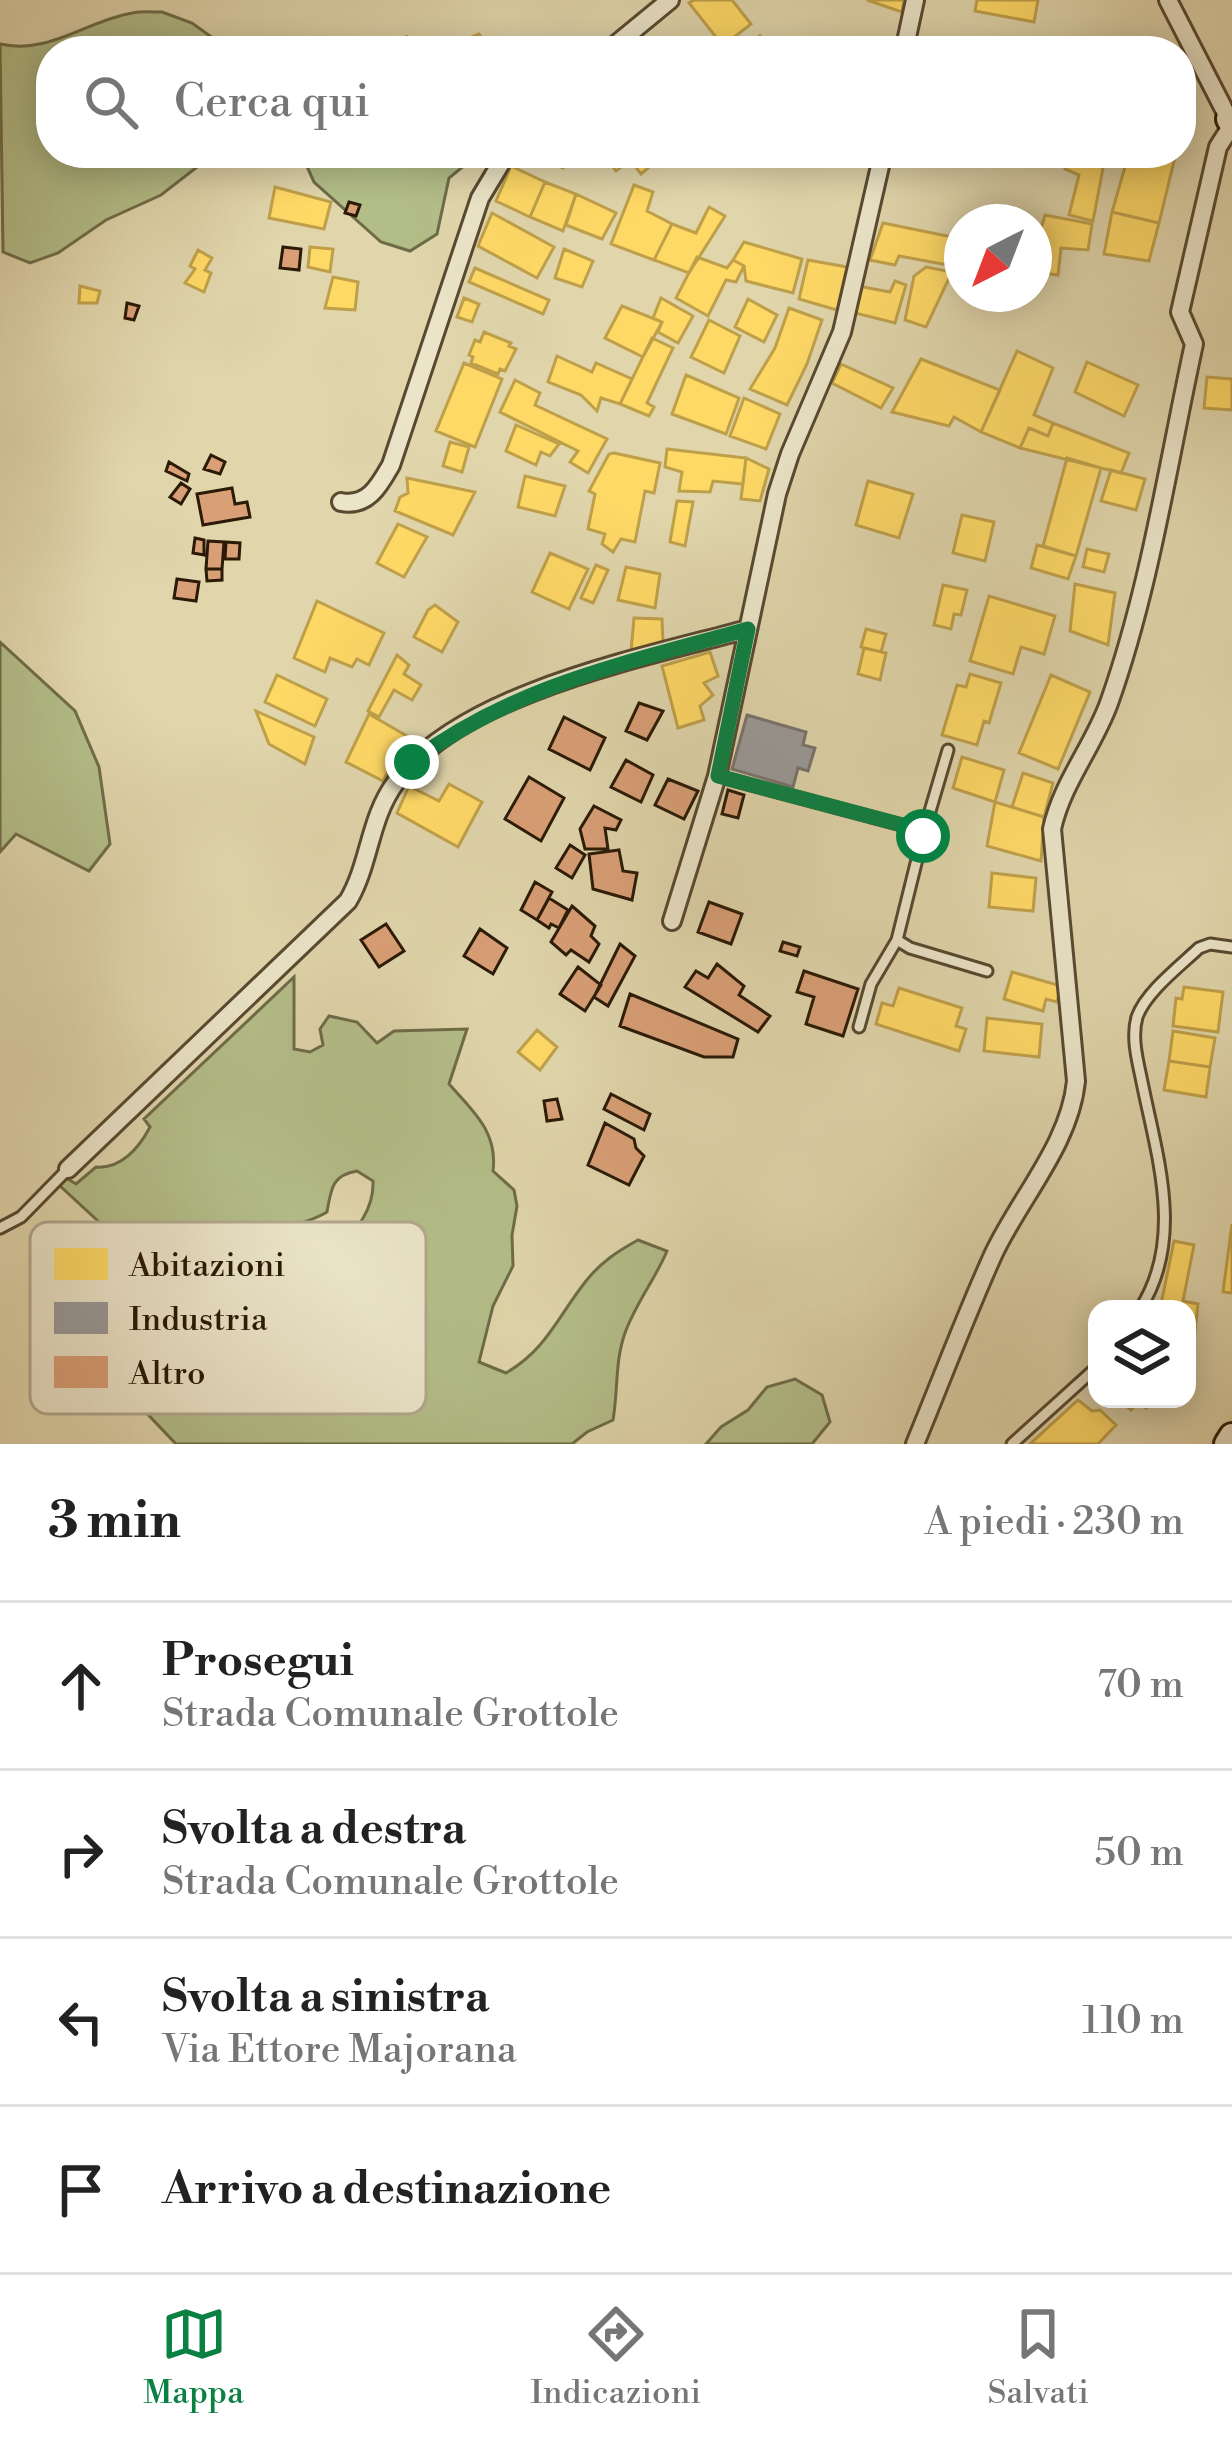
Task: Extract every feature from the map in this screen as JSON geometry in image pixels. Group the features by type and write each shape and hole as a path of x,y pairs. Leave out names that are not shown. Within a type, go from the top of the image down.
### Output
{"street":[{"path":"620,36 644,7 670,0"},
{"path":"907,36 915,0"},
{"path":"1168,0 1187,36"},
{"path":"915,1444 994,1252 1063,1129 1074,1100 1052,829 1063,794 1107,708 1137,609 1194,344 1180,312 1218,147 1231,122 1196,54"},
{"path":"341,502 367,499 391,465 479,198 498,168"},
{"path":"672,921 718,776 777,494 842,332 880,168"},
{"path":"68,1169 348,901 363,869 382,802 412,762 497,707 596,671 748,629"},
{"path":"1227,1444 1232,1436"}],"lane":[{"path":"859,1027 871,984 897,940 948,750"},
{"path":"718,776 910,827 923,836"},
{"path":"897,940 987,971"},
{"path":"1145,1300 1163,1252 1166,1207 1138,1060 1136,1019 1199,948 1210,944 1232,947"},
{"path":"0,1228 21,1217 68,1169"},
{"path":"1012,1444 1088,1375"}],"green space":[{"path":"136,12 162,12 210,36 67,36"},
{"path":"0,44 35,45 36,168 196,168 161,195 106,220 58,253 30,263 3,252"},
{"path":"308,168 461,168 449,178 437,234 410,251 381,242 314,182"},
{"path":"0,642 75,711 99,767 110,844 89,871 16,834 0,852"},
{"path":"294,977 294,1049 310,1052 323,1045 320,1029 329,1016 357,1022 377,1043 394,1031 467,1029 449,1084 488,1133 493,1171 514,1190 517,1206 513,1266 493,1306 479,1362 506,1373 520,1364 542,1343 592,1274 631,1244 638,1240 667,1251 624,1336 613,1420 572,1444 176,1444 147,1414 426,1414 426,1222 361,1222 373,1181 357,1171 338,1180 327,1212 303,1222 99,1222 59,1185 66,1178 76,1184 96,1167 113,1165 128,1156 150,1127 144,1119"},
{"path":"795,1379 822,1395 830,1422 812,1444 706,1444 721,1427 748,1410 767,1387"}],"building: Abitazioni":[{"path":"732,0 751,24 736,36 715,36 689,3"},
{"path":"867,0 904,0 902,12"},
{"path":"977,0 1038,0 1034,22 975,11"},
{"path":"510,168 545,182 530,217 496,201"},
{"path":"1103,168 1093,221 1069,215 1079,175 1065,169"},
{"path":"1125,168 1172,168 1159,223 1112,212"},
{"path":"545,182 576,194 563,231 530,217"},
{"path":"634,185 653,192 647,211 672,224 654,260 611,244"},
{"path":"275,187 331,202 324,229 269,218"},
{"path":"576,194 616,213 602,239 566,225"},
{"path":"709,207 725,216 689,273 654,260 672,224 696,233"},
{"path":"1112,212 1159,223 1149,261 1104,254"},
{"path":"492,213 554,247 537,278 478,246"},
{"path":"1052,216 1092,224 1088,250 1061,248 1058,275 1052,274"},
{"path":"883,223 944,235 944,264 899,256 895,265 870,260"},
{"path":"744,242 802,259 793,293 746,281 744,266 733,260"},
{"path":"310,247 333,249 330,272 308,267"},
{"path":"564,249 593,261 582,287 555,278"},
{"path":"198,250 212,258 205,270 211,273 204,292 185,283 195,269 190,266"},
{"path":"697,257 727,268 733,260 744,266 736,282 726,280 708,316 676,298"},
{"path":"808,260 847,267 837,310 799,299"},
{"path":"926,267 944,270 944,289 926,327 905,320 914,276"},
{"path":"475,268 549,300 543,314 469,282"},
{"path":"333,277 358,282 355,310 325,308"},
{"path":"895,281 906,285 895,323 851,312 858,286 890,292"},
{"path":"80,286 100,291 97,303 79,303"},
{"path":"464,298 479,304 472,322 457,317"},
{"path":"661,298 693,316 678,343 658,332 662,322 653,318"},
{"path":"748,299 777,315 764,342 735,327"},
{"path":"622,306 662,322 643,357 605,338"},
{"path":"789,308 822,320 787,405 750,389 775,348"},
{"path":"709,320 740,336 724,373 691,357"},
{"path":"484,332 516,349 505,371 500,369 498,374 471,363 475,340 480,342"},
{"path":"652,338 673,348 647,403 654,407 649,416 620,404"},
{"path":"1017,351 1053,368 1034,415 1053,423 1048,436 1029,428 1020,448 981,432"},
{"path":"557,356 592,372 596,363 632,379 620,404 601,398 597,411 581,395 548,382"},
{"path":"921,359 1000,390 981,432 954,417 949,426 892,412"},
{"path":"1087,362 1138,385 1124,416 1075,392"},
{"path":"464,363 502,379 475,447 436,431"},
{"path":"841,364 893,388 881,408 832,383"},
{"path":"686,375 739,398 726,434 672,414"},
{"path":"1207,377 1232,379 1232,410 1204,408"},
{"path":"515,380 540,393 535,405 607,439 588,473 570,462 578,451 500,412"},
{"path":"744,398 780,414 766,449 730,436"},
{"path":"1053,423 1129,453 1121,473 1020,448 1029,428 1048,436"},
{"path":"516,425 559,444 550,456 541,452 536,465 506,451"},
{"path":"450,442 469,447 462,472 443,466"},
{"path":"667,449 746,458 743,484 713,481 710,492 679,491 682,472 665,467"},
{"path":"609,454 660,463 654,493 645,491 635,542 621,539 613,552 602,544 605,534 588,529 595,494 589,491"},
{"path":"746,458 769,469 760,501 741,499"},
{"path":"1067,458 1101,468 1076,556 1043,546"},
{"path":"1111,470 1145,479 1136,510 1101,501"},
{"path":"525,476 565,486 555,516 518,507"},
{"path":"407,478 475,492 453,535 395,511 400,497 408,493"},
{"path":"868,481 913,494 899,538 856,525"},
{"path":"677,501 693,502 685,546 670,542"},
{"path":"962,515 994,522 985,561 953,553"},
{"path":"398,524 427,537 404,577 377,563"},
{"path":"1037,545 1076,556 1068,579 1031,568"},
{"path":"1087,549 1109,554 1104,572 1083,567"},
{"path":"550,553 588,569 569,609 532,592"},
{"path":"596,565 608,570 593,603 581,598"},
{"path":"626,567 660,574 655,608 618,600"},
{"path":"1075,584 1115,593 1108,645 1070,631"},
{"path":"943,585 967,590 961,615 954,614 951,629 934,625"},
{"path":"989,596 1055,616 1044,654 1021,647 1013,674 970,661"},
{"path":"317,601 384,633 369,665 357,659 352,667 330,658 325,672 294,658"},
{"path":"435,605 458,622 442,652 414,637"},
{"path":"634,618 662,619 663,642 631,651"},
{"path":"866,629 886,634 881,652 861,647"},
{"path":"864,648 886,653 880,680 858,674"},
{"path":"710,652 718,676 704,683 713,695 700,706 704,720 678,728 662,666"},
{"path":"397,655 409,665 404,674 421,685 412,700 394,690 379,717 368,711"},
{"path":"970,674 1001,683 977,745 942,735 957,685 966,687"},
{"path":"277,675 327,699 315,726 265,702"},
{"path":"1051,675 1090,692 1058,769 1019,753"},
{"path":"256,711 314,737 305,764 269,744"},
{"path":"369,714 407,736 383,781 346,762"},
{"path":"962,757 1004,770 995,802 953,788"},
{"path":"1023,773 1053,783 1044,817 1012,807"},
{"path":"449,784 482,802 458,847 397,813 409,786 439,801"},
{"path":"995,802 1044,817 1041,861 987,846"},
{"path":"992,873 1036,878 1033,911 989,907"},
{"path":"1012,972 1061,986 1057,1002 1046,999 1043,1011 1004,999"},
{"path":"1184,987 1223,992 1218,1032 1173,1026 1176,998 1182,999"},
{"path":"899,988 962,1008 956,1026 966,1029 959,1051 876,1024 882,1003 893,1006"},
{"path":"987,1018 1042,1024 1039,1057 984,1051"},
{"path":"537,1030 557,1047 540,1070 518,1052"},
{"path":"1173,1031 1215,1038 1210,1067 1169,1061"},
{"path":"1169,1061 1210,1067 1206,1097 1164,1090"},
{"path":"1232,1224 1232,1293 1223,1292"},
{"path":"1174,1241 1194,1245 1183,1300 1162,1300"},
{"path":"1078,1400 1092,1411 1100,1410 1116,1425 1098,1444 1030,1444"}],"building: Industria":[{"path":"747,715 806,732 803,745 815,748 808,771 798,768 793,787 732,769"}],"building: Altro":[{"path":"349,202 360,205 356,216 345,213"},
{"path":"283,247 301,249 299,270 280,268"},
{"path":"127,303 139,306 134,320 125,318"},
{"path":"211,455 225,462 220,474 204,469"},
{"path":"169,462 189,474 187,481 166,471"},
{"path":"181,483 190,489 181,504 170,497"},
{"path":"232,488 235,504 247,502 250,517 203,525 197,494"},
{"path":"195,538 204,540 204,555 193,553"},
{"path":"208,541 224,542 222,569 206,569"},
{"path":"226,542 240,543 239,559 225,559"},
{"path":"206,569 222,569 222,580 207,581"},
{"path":"177,579 199,582 196,601 174,598"},
{"path":"639,703 663,711 647,740 626,731"},
{"path":"564,717 605,738 590,770 549,749"},
{"path":"626,760 653,775 641,802 611,787"},
{"path":"529,777 564,798 541,841 505,819"},
{"path":"668,779 698,791 684,819 655,805"},
{"path":"728,790 744,795 738,818 722,814"},
{"path":"594,806 621,820 616,830 605,828 608,849 585,849 580,829"},
{"path":"570,845 585,855 572,878 556,868"},
{"path":"619,850 623,871 637,873 632,900 593,889 589,854"},
{"path":"535,882 552,892 537,920 521,910"},
{"path":"549,898 568,910 559,928 537,920"},
{"path":"709,902 742,914 731,944 698,932"},
{"path":"572,906 595,926 591,936 599,944 589,962 571,950 566,955 551,942"},
{"path":"386,924 404,951 379,967 361,940"},
{"path":"480,929 507,948 493,974 464,956"},
{"path":"783,942 800,947 797,956 780,951"},
{"path":"620,944 635,956 608,1006 594,997"},
{"path":"717,964 744,986 739,995 770,1016 758,1032 685,987 696,971 708,978"},
{"path":"578,967 601,985 585,1011 560,994"},
{"path":"804,971 858,989 843,1036 806,1024 814,997 797,992"},
{"path":"630,994 738,1039 733,1057 704,1057 620,1026"},
{"path":"611,1094 650,1114 644,1130 604,1109"},
{"path":"557,1099 562,1119 547,1121 544,1101"},
{"path":"605,1123 634,1139 644,1156 629,1185 588,1165"}],"route":[{"path":"412,762 497,707 596,671 748,629 718,776 910,827 923,836"}]}
